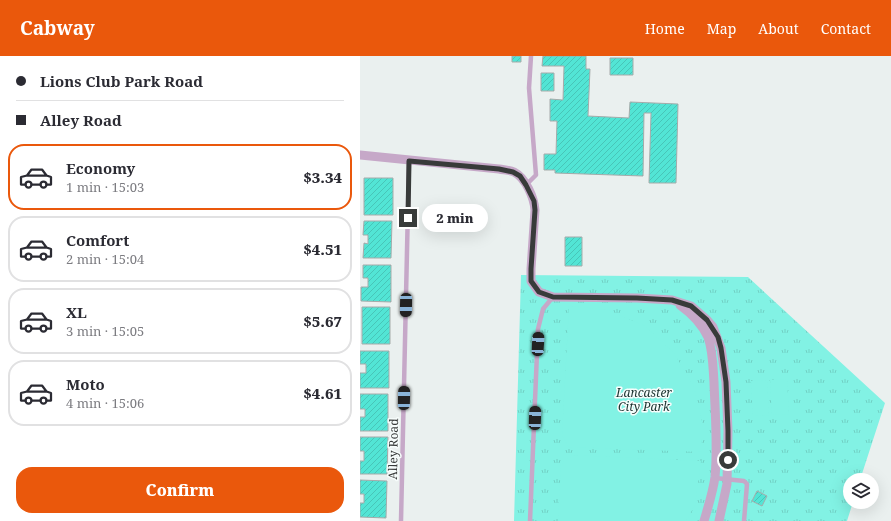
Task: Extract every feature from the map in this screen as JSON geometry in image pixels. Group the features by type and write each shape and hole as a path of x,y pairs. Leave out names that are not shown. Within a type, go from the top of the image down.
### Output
{"street":[{"path":"360,155 499,169 516,173 526,185 534,201 535,210 531,281 539,292 553,297 672,300 691,306 707,320 718,337 726,382 728,480 719,521"},
{"path":"672,300 688,312 699,324 708,337 712,357 716,459 715,478 704,521"}],"lane":[{"path":"526,185 536,175 529,88 531,56"},
{"name":"Alley Road","path":"401,521 409,161"},
{"path":"530,521 538,329 543,309 553,297"},
{"path":"714,382 726,382"},
{"path":"716,459 728,460"},
{"path":"715,478 744,481 747,484 744,521"}],"green space":[{"name":"Lancaster City Park","path":"521,275 748,277 885,403 862,473 843,473 843,509 851,509 847,521 514,521"},
{"path":"569,306 608,310 645,326 674,353 694,387 703,426 701,452 569,447 562,436"},
{"path":"787,379 789,414 772,415 770,380"},
{"path":"767,380 769,415 753,416 751,381"},
{"path":"573,455 701,461 695,505 686,521 558,521 561,464"}],"building":[{"path":"512,56 521,56 521,62 512,62"},
{"path":"543,56 586,56 586,69 590,69 588,116 629,118 630,102 678,104 676,183 649,183 651,113 644,113 643,176 555,173 555,170 544,170 544,154 556,154 557,121 550,121 550,99 563,100 564,66 542,66"},
{"path":"610,58 633,58 633,75 610,75"},
{"path":"541,73 554,73 554,91 541,91"},
{"path":"364,178 393,178 393,215 364,215"},
{"path":"364,221 392,221 391,258 363,258 364,243 368,244 368,235 363,235"},
{"path":"565,237 582,237 582,266 565,266"},
{"path":"363,265 391,265 391,302 361,301 361,287 368,287 368,278 363,278"},
{"path":"362,307 390,307 390,344 362,344"},
{"path":"360,351 389,351 389,388 360,388 360,373 366,373 366,364 360,364"},
{"path":"360,394 388,394 388,431 360,431 360,417 365,417 365,409 360,409"},
{"path":"360,437 388,437 387,474 360,474 360,461 364,461 364,451 360,451"},
{"path":"360,480 387,481 386,518 360,517 360,503 364,503 364,494 360,494"},
{"path":"757,491 767,496 762,506 752,501"}],"route":[{"path":"408,218 409,161 499,169 516,173 520,176 534,201 535,210 531,281 539,292 553,297 672,300 691,306 707,320 713,328 718,337 721,348 726,382 728,460"}]}
